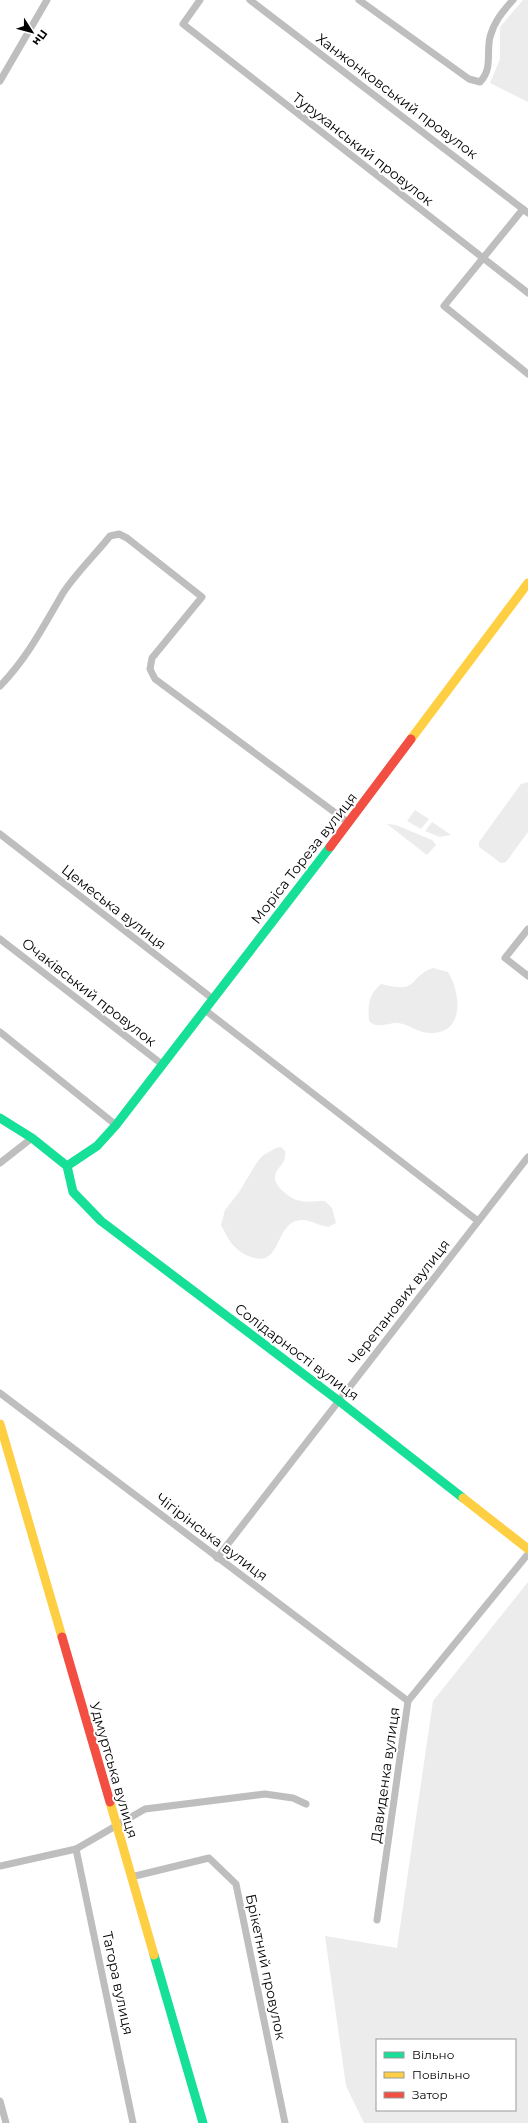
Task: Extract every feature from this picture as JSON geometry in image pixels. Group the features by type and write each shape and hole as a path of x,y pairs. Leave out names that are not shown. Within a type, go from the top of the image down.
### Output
{"street":[{"path":"0,81 47,0"},
{"name":"Туруханський провулок","path":"200,0 183,24 482,259 528,293"},
{"name":"Ханжонковський провулок","path":"250,0 525,211"},
{"path":"358,0 469,79 480,82 486,76 488,69 489,40 492,28 498,17 513,0"},
{"path":"525,211 482,259 444,306 528,374"},
{"path":"0,686 12,674 39,637 64,592 110,536 119,534 127,538 202,597 152,658 150,669 155,679 349,823"},
{"name":"Моріса Тореза вулиця","path":"67,1166 97,1146 116,1125 349,823 528,583"},
{"name":"Цемеська вулиця","path":"0,834 213,999"},
{"path":"528,929 505,958 528,976"},
{"name":"Очакiвський провулок","path":"0,939 163,1065"},
{"path":"205,1010 478,1221"},
{"path":"0,1032 116,1125"},
{"path":"0,1118 32,1138 67,1166"},
{"path":"0,1163 32,1138"},
{"name":"Черепанових вулиця","path":"218,1558 528,1157"},
{"name":"Солідарності вулиця","path":"67,1166 74,1192 101,1221 339,1401 528,1549"},
{"name":"Чiгiрiнська вулиця","path":"0,1393 408,1701"},
{"name":"Удмуртська вулиця","path":"0,1424 203,2123"},
{"name":"Давиденка вулиця","path":"376,1920 408,1701 528,1554"},
{"path":"0,1866 76,1849 145,1809 265,1794 293,1798 306,1804"},
{"name":"Тагора вулиця","path":"76,1849 133,2123"},
{"name":"Брiкетний провулок","path":"131,1877 209,1858 236,1884 285,2123"},
{"path":"0,2101 6,2123"}],"shaded area":[{"path":"523,0 528,0 528,102 490,83 500,59 500,27"},
{"path":"528,782 528,832 506,862 501,863 479,847 479,842 521,784"},
{"path":"415,810 429,819 421,829 407,821"},
{"path":"432,822 451,835 440,837 425,831"},
{"path":"387,824 396,825 432,840 436,845 427,855"},
{"path":"433,968 448,972 456,991 457,1011 455,1020 449,1027 441,1032 426,1033 398,1023 376,1025 369,1021 371,996 381,984 394,987 408,986 412,984 419,976"},
{"path":"281,1147 285,1151 285,1159 276,1173 276,1183 282,1191 294,1199 307,1202 325,1201 332,1208 336,1223 328,1227 304,1220 296,1221 289,1225 284,1231 272,1253 259,1259 248,1256 238,1250 229,1239 221,1225 225,1210 239,1192 262,1156 276,1148"},
{"path":"528,1582 528,2123 364,2123 346,2086 325,1936 397,1948 433,1701"}],"traffic: fast":[{"path":"0,1118 32,1138 67,1166 97,1146 116,1125 330,847"},
{"path":"67,1166 73,1192 101,1221 339,1401 463,1498"},
{"path":"154,1955 203,2123"}],"traffic: slow":[{"path":"411,739 528,583"},
{"path":"0,1424 62,1637"},
{"path":"463,1498 528,1549"},
{"path":"110,1802 154,1955"}],"traffic: jam":[{"path":"330,847 411,739"},
{"path":"62,1637 110,1802"}]}
